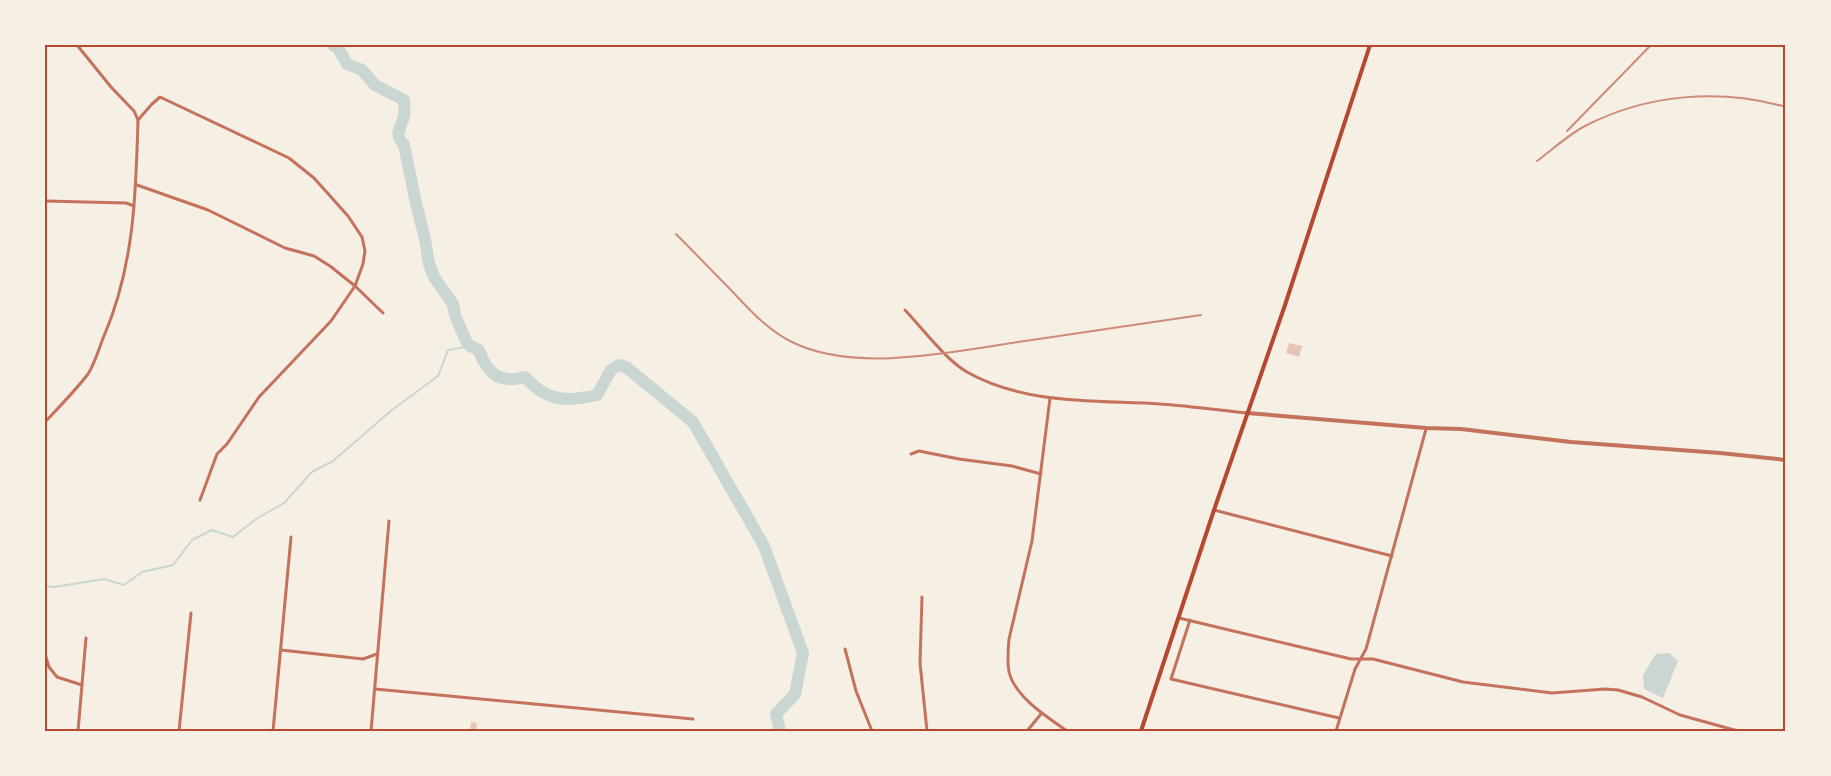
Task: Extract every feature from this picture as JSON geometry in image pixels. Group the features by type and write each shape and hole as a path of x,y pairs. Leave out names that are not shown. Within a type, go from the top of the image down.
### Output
{"main road":[{"path":"1141,731 1370,45"}],"street":[{"path":"45,422 89,372 116,309 124,279 137,185 138,120 134,111 77,45"},
{"path":"138,120 160,98 289,158 314,178 348,216 362,237 365,251 355,286 331,321 259,397 227,444 217,454 200,500"},
{"path":"137,185 208,210 285,248 314,256 355,286 383,313"},
{"path":"45,201 126,203 134,206"},
{"path":"905,310 950,359 966,371 1001,387 1050,398 1164,404 1426,428 1461,429 1571,442 1786,460"},
{"path":"1050,398 1032,541 1011,629 1008,656 1009,672 1016,688 1041,714 1067,731"},
{"path":"1336,731 1355,669 1366,649 1426,428"},
{"path":"911,454 919,451 1012,466 1041,474"},
{"path":"1214,510 1392,556"},
{"path":"371,731 389,521"},
{"path":"273,731 291,537"},
{"path":"922,597 920,663 927,731"},
{"path":"179,731 191,613"},
{"path":"1179,618 1351,659 1372,659 1463,682 1552,693 1618,690 1642,697 1680,715 1738,731"},
{"path":"1190,620 1171,679 1339,718"},
{"path":"78,731 86,638"},
{"path":"845,649 856,691 872,731"},
{"path":"281,650 363,659 377,654"},
{"path":"45,654 49,667 57,677 82,685"},
{"path":"375,689 693,719"},
{"path":"1027,731 1041,714"},
{"path":"45,730 50,731"}],"shaded area":[{"path":"1669,653 1678,661 1663,698 1644,689 1643,675 1656,654"}],"building":[{"path":"1289,343 1302,346 1299,357 1286,353"},
{"path":"471,722 477,723 476,731 470,731"}],"waterway":[{"path":"333,45 338,48 347,64 362,70 375,85 404,100 403,121 398,134 404,145 429,264 434,277 453,304 455,315 467,343 479,350 490,371 502,378 525,377 550,396 576,399 597,395 611,370 619,365 626,367 693,422 764,546 803,653 795,694 776,714 780,731"},
{"path":"45,586 54,587 104,579 124,585 142,572 173,565 192,540 212,530 233,537 256,519 284,503 312,472 333,461 392,410 438,376 448,350 470,346"}],"railway":[{"path":"1567,131 1651,45"},
{"path":"1537,161 1585,126 1609,115 1658,101 1684,97 1735,97 1786,107"},
{"path":"676,234 751,311 774,331 792,342 818,352 846,357 907,357 938,354 1201,315"}]}
